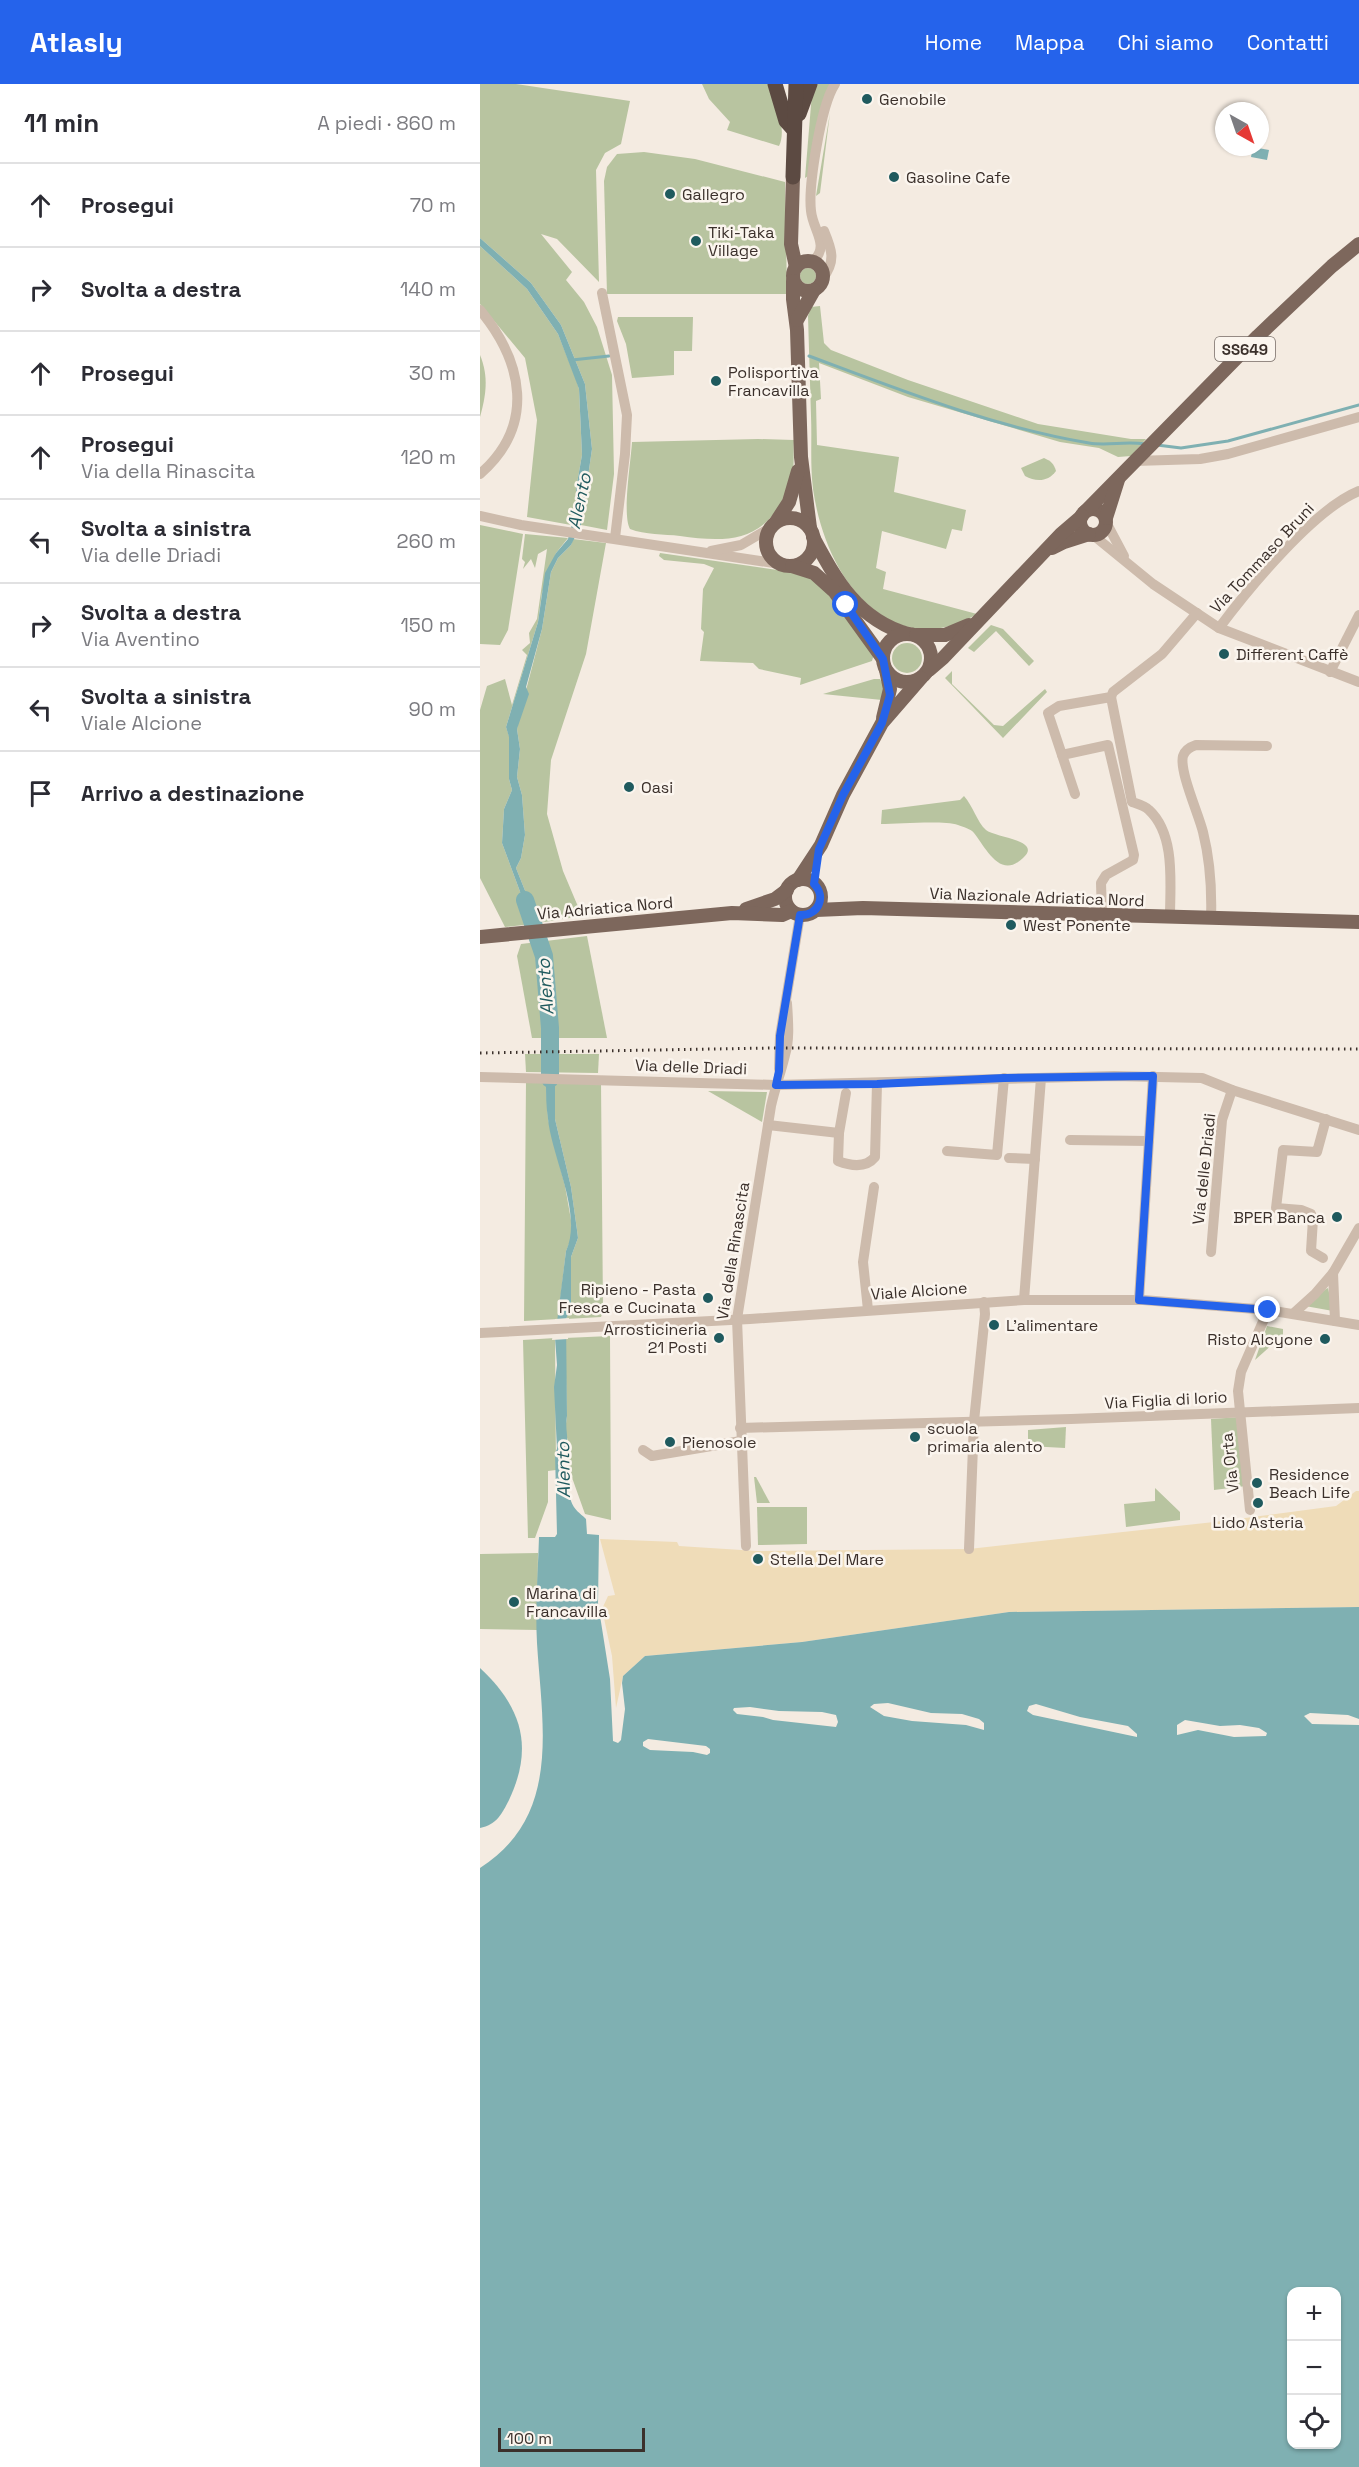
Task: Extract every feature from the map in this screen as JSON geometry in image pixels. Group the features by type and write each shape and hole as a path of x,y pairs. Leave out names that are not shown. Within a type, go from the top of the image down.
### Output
{"highway":[{"path":"775,84 786,121 794,126"},
{"path":"793,177 796,84"},
{"path":"794,126 810,84"}],"main road":[{"path":"786,565 806,559 811,553 812,533 801,457 797,320 793,299 802,268 793,224 793,177"},
{"name":"SS649","path":"882,723 925,674 982,618 1042,553 1269,325 1353,252 1359,242"},
{"path":"819,266 823,278 819,287 804,291 796,286 802,268 819,266"},
{"path":"797,320 814,290"},
{"path":"773,525 790,517 805,523 831,570 862,610 889,628 912,634 928,645 932,653 925,674 913,682 897,680 834,591 814,573 774,561 766,549 765,541 773,525 794,491 801,457"},
{"name":"SS649","path":"1042,553 1064,542 1101,533 1119,477"},
{"path":"1091,535 1080,524 1083,514 1097,510 1106,520"},
{"name":"SS649","path":"912,634 945,635 956,632 982,618"},
{"path":"884,664 887,644 900,635 912,634"},
{"name":"SS649","path":"798,880 819,849 843,795 882,723 890,695 884,664"},
{"name":"SS649","path":"816,885 819,849"},
{"path":"798,880 810,881 816,885 821,899 816,910 808,915 796,913 786,901 787,890 798,880"},
{"name":"Via Nazionale Adriatica Nord","path":"816,885 834,899 863,908"},
{"name":"Via Adriatica Nord","path":"732,913 775,899 787,890"},
{"name":"Via Nazionale Adriatica Nord","path":"816,910 863,908 1359,922"},
{"name":"Via Adriatica Nord","path":"480,937 732,913 782,915 796,913"}],"street":[{"path":"802,268 820,253 822,244 812,221 810,201 822,117 835,84"},
{"path":"810,201 832,251 831,266 823,278"},
{"path":"602,292 627,415 615,538"},
{"path":"480,310 497,331 509,355 514,374 517,410 510,437 491,464 480,474"},
{"path":"1139,456 1200,459 1228,454 1359,417"},
{"name":"Via Tommaso Bruni","path":"1219,627 1274,562 1324,511 1359,491"},
{"path":"480,516 521,525 786,565"},
{"path":"1106,520 1128,562"},
{"path":"705,552 741,545 773,525"},
{"path":"1091,535 1154,584 1219,627 1359,682"},
{"path":"1170,917 1170,870 1164,832 1148,809 1132,802 1111,697 1113,692 1162,654 1197,613"},
{"path":"1330,672 1359,615"},
{"path":"1075,794 1048,713 1059,706 1111,697"},
{"path":"1062,755 1108,745 1134,855 1133,860 1106,875 1101,883 1102,915"},
{"path":"1211,919 1211,881 1203,832 1187,783 1182,764 1183,756 1190,747 1196,745 1267,746"},
{"name":"Via della Rinascita","path":"746,1546 737,1319 768,1125 779,1071 780,1036 787,1003 796,913"},
{"path":"1139,1300 1153,1076"},
{"name":"Via delle Driadi","path":"480,1077 776,1085 877,1084 1004,1078 1153,1076 1202,1078 1232,1090 1359,1130"},
{"path":"946,1151 997,1155 1004,1078"},
{"path":"1024,1300 1041,1078"},
{"path":"846,1094 839,1133 838,1161 858,1166 872,1162 875,1157 877,1084"},
{"name":"Via delle Driadi","path":"1211,1252 1222,1120 1232,1090"},
{"path":"1323,1258 1311,1251 1311,1214 1301,1210 1276,1208 1284,1150 1317,1152 1326,1119"},
{"path":"768,1125 839,1133"},
{"path":"1070,1140 1149,1141"},
{"path":"1009,1158 1035,1160"},
{"path":"868,1310 863,1262 874,1187"},
{"path":"1294,1313 1316,1294 1333,1273 1359,1228"},
{"path":"1333,1273 1335,1321"},
{"name":"Viale Alcione","path":"480,1333 1024,1300 1139,1300 1268,1310 1359,1325"},
{"path":"969,1549 974,1421 985,1314 984,1302"},
{"name":"Via Orta","path":"1250,1510 1238,1391 1241,1372 1268,1310"},
{"name":"Via Figlia di Iorio","path":"740,1428 1094,1419 1359,1408"},
{"path":"643,1450 652,1456 741,1441"}],"green space":[{"path":"480,84 516,84 630,101 621,144 605,153 596,170 599,282 557,239 541,234 572,272 566,280 584,302 597,327 612,375 614,474 607,530 581,525 592,449 585,384 561,325 531,283 480,238"},
{"path":"702,84 771,84 781,124 779,146 727,130 730,122 709,99"},
{"path":"816,84 831,84 808,176 805,178 812,93"},
{"path":"830,113 820,193 816,196"},
{"name":"Tiki-Taka Village","path":"644,152 695,159 785,182 787,294 607,294 604,181 607,167 617,154"},
{"path":"480,246 527,289 558,334 576,379 579,389 582,455 576,489 577,506 571,525 527,517 537,420 525,358 480,304"},
{"path":"808,268 814,270 816,276 814,282 808,284 802,282 800,276 802,270"},
{"path":"820,306 824,343 831,350 908,380 1038,424 1131,439 1146,439 1131,456 1118,457 1099,448 1060,442 908,397 819,363 821,399 816,401 817,445 899,457 894,492 966,510 962,531 952,529 946,549 882,531 876,568 886,572 883,589 977,614 942,628 907,627 883,616 855,592 844,577 827,543 816,507 812,471 808,316 811,307"},
{"path":"618,317 693,317 692,351 674,351 674,375 632,378 626,344 617,321"},
{"path":"480,355 485,371 486,386 480,417"},
{"path":"794,440 794,461 790,486 785,497 767,522 756,530 733,538 707,539 630,529 627,500 632,442"},
{"path":"1044,458 1054,466 1056,471 1053,475 1042,480 1025,476 1021,468"},
{"path":"480,525 523,534 508,630 500,645 480,644"},
{"path":"525,534 568,538 556,553 542,593 538,622 506,727 509,736 509,779 512,790 504,809 502,843 532,924 505,927 480,878 480,710 487,686 505,679 512,705 527,655 522,650 530,643 529,633 537,619 547,549 538,554 535,568 531,559 523,569"},
{"path":"573,539 606,543 586,654 551,760 547,814 563,871 582,916 538,923 516,868 521,858 525,835 522,795 517,777 520,749 517,729 542,629 551,572 558,558 571,545"},
{"path":"660,553 805,574 817,580 874,654 872,661 800,685 801,678 759,669 753,663 700,661 704,632 701,629 703,589 714,568 704,564 664,560 659,556"},
{"path":"991,625 1003,629 1034,661 1029,666 996,631 974,652 968,648"},
{"path":"907,643 918,647 922,658 918,669 907,673 896,669 892,658 896,647"},
{"path":"952,671 952,684 994,725 1003,726 1045,689 1047,692 1003,738 945,678"},
{"path":"880,679 884,686 882,700 823,694"},
{"path":"964,796 986,830 1024,844 1028,849 1026,855 1018,862 1004,865 992,857 973,832 958,825 932,822 881,824 882,810 960,800"},
{"path":"587,936 607,1038 532,1038 517,956 521,944"},
{"path":"525,1054 599,1054 598,1073 526,1072"},
{"path":"526,1081 546,1081 548,1119 571,1220 571,1239 566,1251 558,1319 524,1321"},
{"path":"555,1082 601,1082 603,1311 601,1317 566,1319 571,1295 571,1257 578,1238 571,1187 555,1119"},
{"path":"708,1091 767,1092 762,1122"},
{"path":"1328,1288 1333,1311 1305,1306 1326,1289"},
{"path":"1267,1326 1283,1329 1283,1335 1255,1360"},
{"path":"610,1336 611,1520 585,1514 568,1471 566,1459 568,1441 565,1431 567,1416 565,1338"},
{"path":"555,1338 556,1470 548,1471 548,1502 535,1538 528,1538 523,1340"},
{"path":"1241,1417 1246,1486 1214,1490 1211,1419"},
{"path":"1066,1427 1065,1448 1028,1446 1028,1430"},
{"path":"754,1477 756,1477 770,1503 757,1503"},
{"path":"1155,1488 1180,1512 1180,1520 1126,1527 1124,1504 1155,1501"},
{"path":"757,1507 807,1507 807,1544 758,1545"},
{"path":"538,1553 537,1630 480,1629 480,1554"}],"sand":[{"path":"1359,1491 1359,1607 1009,1612 802,1642 645,1656 623,1676 616,1708 612,1656 602,1609 608,1596 615,1595 600,1539 677,1542 679,1546 757,1551 969,1549 1336,1506"}],"water":[{"path":"1251,156 1268,156 1267,160"},
{"path":"480,238 531,283 561,325 585,384 592,449 581,525 571,545 558,558 551,572 542,629 526,687 529,694 517,729 520,749 517,777 522,795 525,835 521,858 516,868 538,923 532,924 502,843 504,809 512,790 509,779 509,737 506,727 538,622 545,573 556,553 568,539 577,506 576,489 582,455 579,389 558,334 527,289 480,246"},
{"path":"546,1055 557,1055 555,1072 546,1072"},
{"path":"546,1081 555,1082 555,1119 571,1187 578,1238 571,1257 571,1307 566,1319 568,1487 572,1504 586,1519 587,1534 599,1535 598,1603 610,1679 613,1741 618,1743 621,1740 625,1709 623,1676 645,1656 802,1642 1009,1612 1359,1607 1359,2467 480,2467 480,1868 506,1847 524,1822 535,1796 541,1767 543,1737 536,1630 539,1537 555,1537 557,1534 555,1338 571,1220 547,1109"},
{"path":"480,1668 506,1698 520,1729 522,1745 517,1781 504,1810 486,1827 480,1828"}],"pier":[{"path":"569,1318 568,1339 552,1340 555,1319"},
{"path":"888,1703 931,1713 962,1714 979,1719 984,1723 984,1730 966,1725 912,1721 884,1716 870,1707 874,1704"},
{"path":"1036,1704 1080,1717 1128,1726 1137,1734 1137,1737 1033,1715 1027,1711 1029,1706"},
{"path":"750,1707 779,1711 822,1712 836,1715 838,1722 836,1727 773,1720 737,1714 733,1710"},
{"path":"1310,1713 1348,1715 1359,1719 1359,1725 1312,1724 1304,1716"},
{"path":"1185,1720 1220,1726 1240,1725 1259,1728 1267,1733 1266,1736 1234,1737 1198,1730 1177,1735 1177,1725"},
{"path":"648,1739 706,1746 710,1749 710,1753 707,1755 650,1750 643,1746 643,1742"}],"waterway":[{"path":"572,360 609,356"},
{"path":"809,356 947,406 1018,427 1089,443 1144,444"},
{"path":"1157,445 1181,448 1228,441 1359,405"},
{"name":"Alento","path":"525,900 544,956 550,1028 550,1079"}],"railway":[{"path":"480,1053 771,1048 1359,1049"}],"place":[{"name":"Genobile","path":"867,99"},
{"name":"Gasoline Cafe","path":"894,177"},
{"name":"Gallegro","path":"670,194"},
{"name":"Tiki-Taka Village","path":"696,241"},
{"name":"Polisportiva Francavilla","path":"716,381"},
{"name":"Different Caffè","path":"1224,654"},
{"name":"Oasi","path":"629,787"},
{"name":"West Ponente","path":"1011,925"},
{"name":"BPER Banca","path":"1337,1217"},
{"name":"Ripieno - Pasta Fresca e Cucinata","path":"708,1298"},
{"name":"L'alimentare","path":"994,1325"},
{"name":"Arrosticineria 21 Posti","path":"719,1338"},
{"name":"Risto Alcyone","path":"1325,1339"},
{"name":"scuola primaria alento","path":"915,1437"},
{"name":"Pienosole","path":"670,1442"},
{"name":"Residence Beach Life","path":"1257,1483"},
{"name":"Lido Asteria","path":"1258,1503"},
{"name":"Stella Del Mare","path":"758,1559"},
{"name":"Marina di Francavilla","path":"514,1602"}],"route":[{"path":"846,605 883,659 890,695 882,723 843,795 819,849 814,884 818,887 821,899 813,913 800,915 780,1036 779,1071 776,1085 1153,1076 1139,1300 1268,1310"}]}
